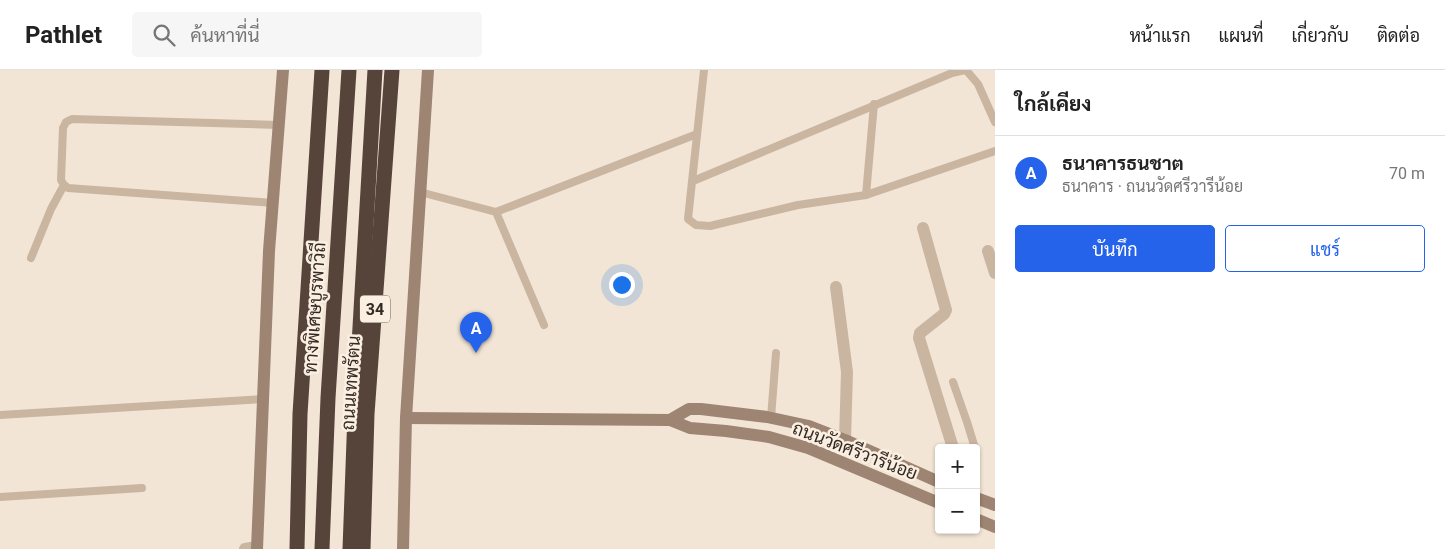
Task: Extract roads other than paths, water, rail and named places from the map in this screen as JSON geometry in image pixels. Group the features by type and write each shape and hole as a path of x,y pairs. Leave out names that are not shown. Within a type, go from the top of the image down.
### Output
{"highway":[{"path":"297,549 300,414 322,70"},
{"name":"ทางพิเศษบูรพาวิถี","path":"322,549 329,388 349,70"},
{"path":"350,549 356,393 375,70"},
{"name":"ถนนเทพรัตน","path":"363,549 367,414 392,70"}],"main road":[{"path":"253,548 263,399 269,251 283,70"},
{"name":"34","path":"403,549 406,418 428,70"},
{"name":"ถนนวัดศรีวารีน้อย","path":"670,420 690,409 771,418 809,426 935,480"},
{"name":"ถนนวัดศรีวารีน้อย","path":"406,418 670,420 690,428 769,437 808,448 935,501"},
{"path":"980,499 995,505"},
{"path":"980,521 995,527"}],"street":[{"path":"923,228 946,310 944,314 920,333 919,338 952,444"},
{"path":"988,251 995,273"},
{"path":"836,287 847,372 845,440"}],"lane":[{"path":"704,70 688,219 696,225 710,226 798,205 866,195 995,150"},
{"path":"693,181 874,104 952,73 966,70 978,84 995,122"},
{"path":"866,195 874,104"},
{"path":"273,203 68,188 62,180 63,128 66,122 72,119 279,125"},
{"path":"420,192 496,212 697,134"},
{"path":"31,258 51,209 64,185"},
{"path":"496,212 544,325"},
{"path":"771,418 776,353"},
{"path":"952,382 974,444"},
{"path":"0,415 263,399"},
{"path":"0,497 142,488"}],"place":[{"name":"ธนาคารธนชาต","path":"476,353"}]}
